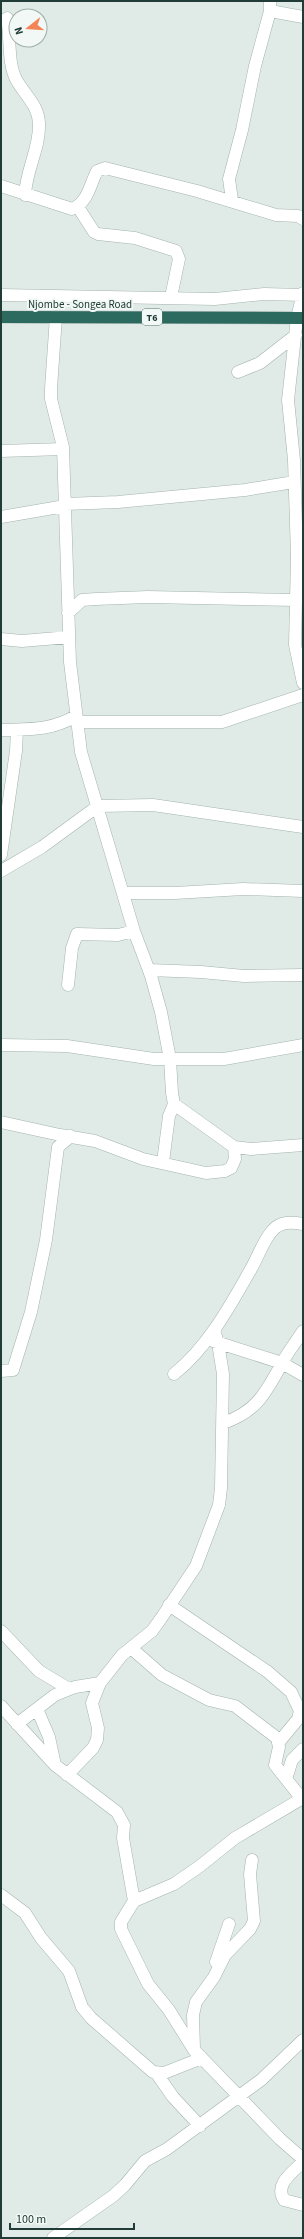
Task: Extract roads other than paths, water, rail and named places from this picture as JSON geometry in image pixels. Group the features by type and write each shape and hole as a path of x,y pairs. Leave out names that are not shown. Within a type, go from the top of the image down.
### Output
{"highway":[{"name":"Njombe - Songea Road","path":"1,317 300,318"}],"street":[{"path":"232,200 229,179 242,130 255,66 270,6 303,17"},
{"path":"7,18 15,76 31,99 40,123 37,140 25,180 25,195"},
{"path":"1,186 65,209 78,207 83,201 96,171 105,168 232,200 276,215 298,216 303,219"},
{"path":"78,207 94,232 98,234 135,238 176,252 179,259 171,297"},
{"path":"1,295 224,298 264,294 303,294 288,400 297,486 296,600 299,618 297,661 303,683"},
{"path":"56,317 51,388 63,449 69,637 76,719 81,752 134,931 150,970 161,1012 170,1059 174,1104 169,1116 163,1162"},
{"path":"238,372 260,363 296,335"},
{"path":"1,451 63,449"},
{"path":"1,516 65,505 118,502 297,486"},
{"path":"67,590 86,600"},
{"path":"68,613 80,601 86,600 148,597 296,600"},
{"path":"1,639 22,641 69,637"},
{"path":"1,730 46,728 57,726 76,719 222,722 303,695"},
{"path":"1,855 16,751 17,730"},
{"path":"1,871 42,847 98,806 153,805 303,827"},
{"path":"123,893 175,893 243,889 303,891"},
{"path":"68,985 72,948 77,934 118,935 134,931"},
{"path":"150,970 201,972 244,976 303,975"},
{"path":"1,1045 67,1046 126,1056 170,1059 224,1058 303,1045"},
{"path":"174,1104 234,1148 251,1149 303,1145"},
{"path":"1,1122 95,1141 143,1159 163,1162 206,1173 225,1171 234,1164 234,1148"},
{"path":"1,1371 13,1370 18,1359 34,1298 46,1240 58,1147 71,1136"},
{"path":"174,1374 188,1363 213,1337 272,1230 288,1222 303,1224"},
{"path":"222,1423 237,1418 254,1407 266,1391 303,1331"},
{"path":"213,1337 282,1363 303,1375"},
{"path":"68,1775 93,1748 96,1740 98,1728 92,1703 100,1683 122,1655 152,1631 196,1566 219,1505 223,1374 213,1337"},
{"path":"169,1605 268,1672 291,1692 297,1702 299,1715 292,1728 279,1742"},
{"path":"1,1631 39,1671 69,1689"},
{"path":"131,1648 170,1680 209,1700 235,1706 277,1738 279,1747 274,1762 286,1779 303,1798 235,1838 200,1866 174,1884 134,1901 121,1922 122,1934 148,1984 169,2010 198,2054 303,2160 283,2182 280,2189 284,2200 303,2204"},
{"path":"17,1724 55,1695 69,1689 100,1683"},
{"path":"1,1706 55,1765 118,1812 124,1825 123,1838 134,1901"},
{"path":"37,1709 50,1737 55,1765"},
{"path":"286,1779 292,1760 303,1749"},
{"path":"198,2054 193,2007 214,1977 225,1955 250,1929 254,1921 250,1874 252,1860"},
{"path":"1,1895 25,1913 41,1938 69,1971 82,2007 91,2018 157,2074 173,2097 200,2126"},
{"path":"214,1977 215,1965 229,1924"},
{"path":"53,2238 113,2196 125,2185 145,2161 167,2149 200,2126 261,2080 303,2040"},
{"path":"157,2074 164,2073 198,2054"}]}
